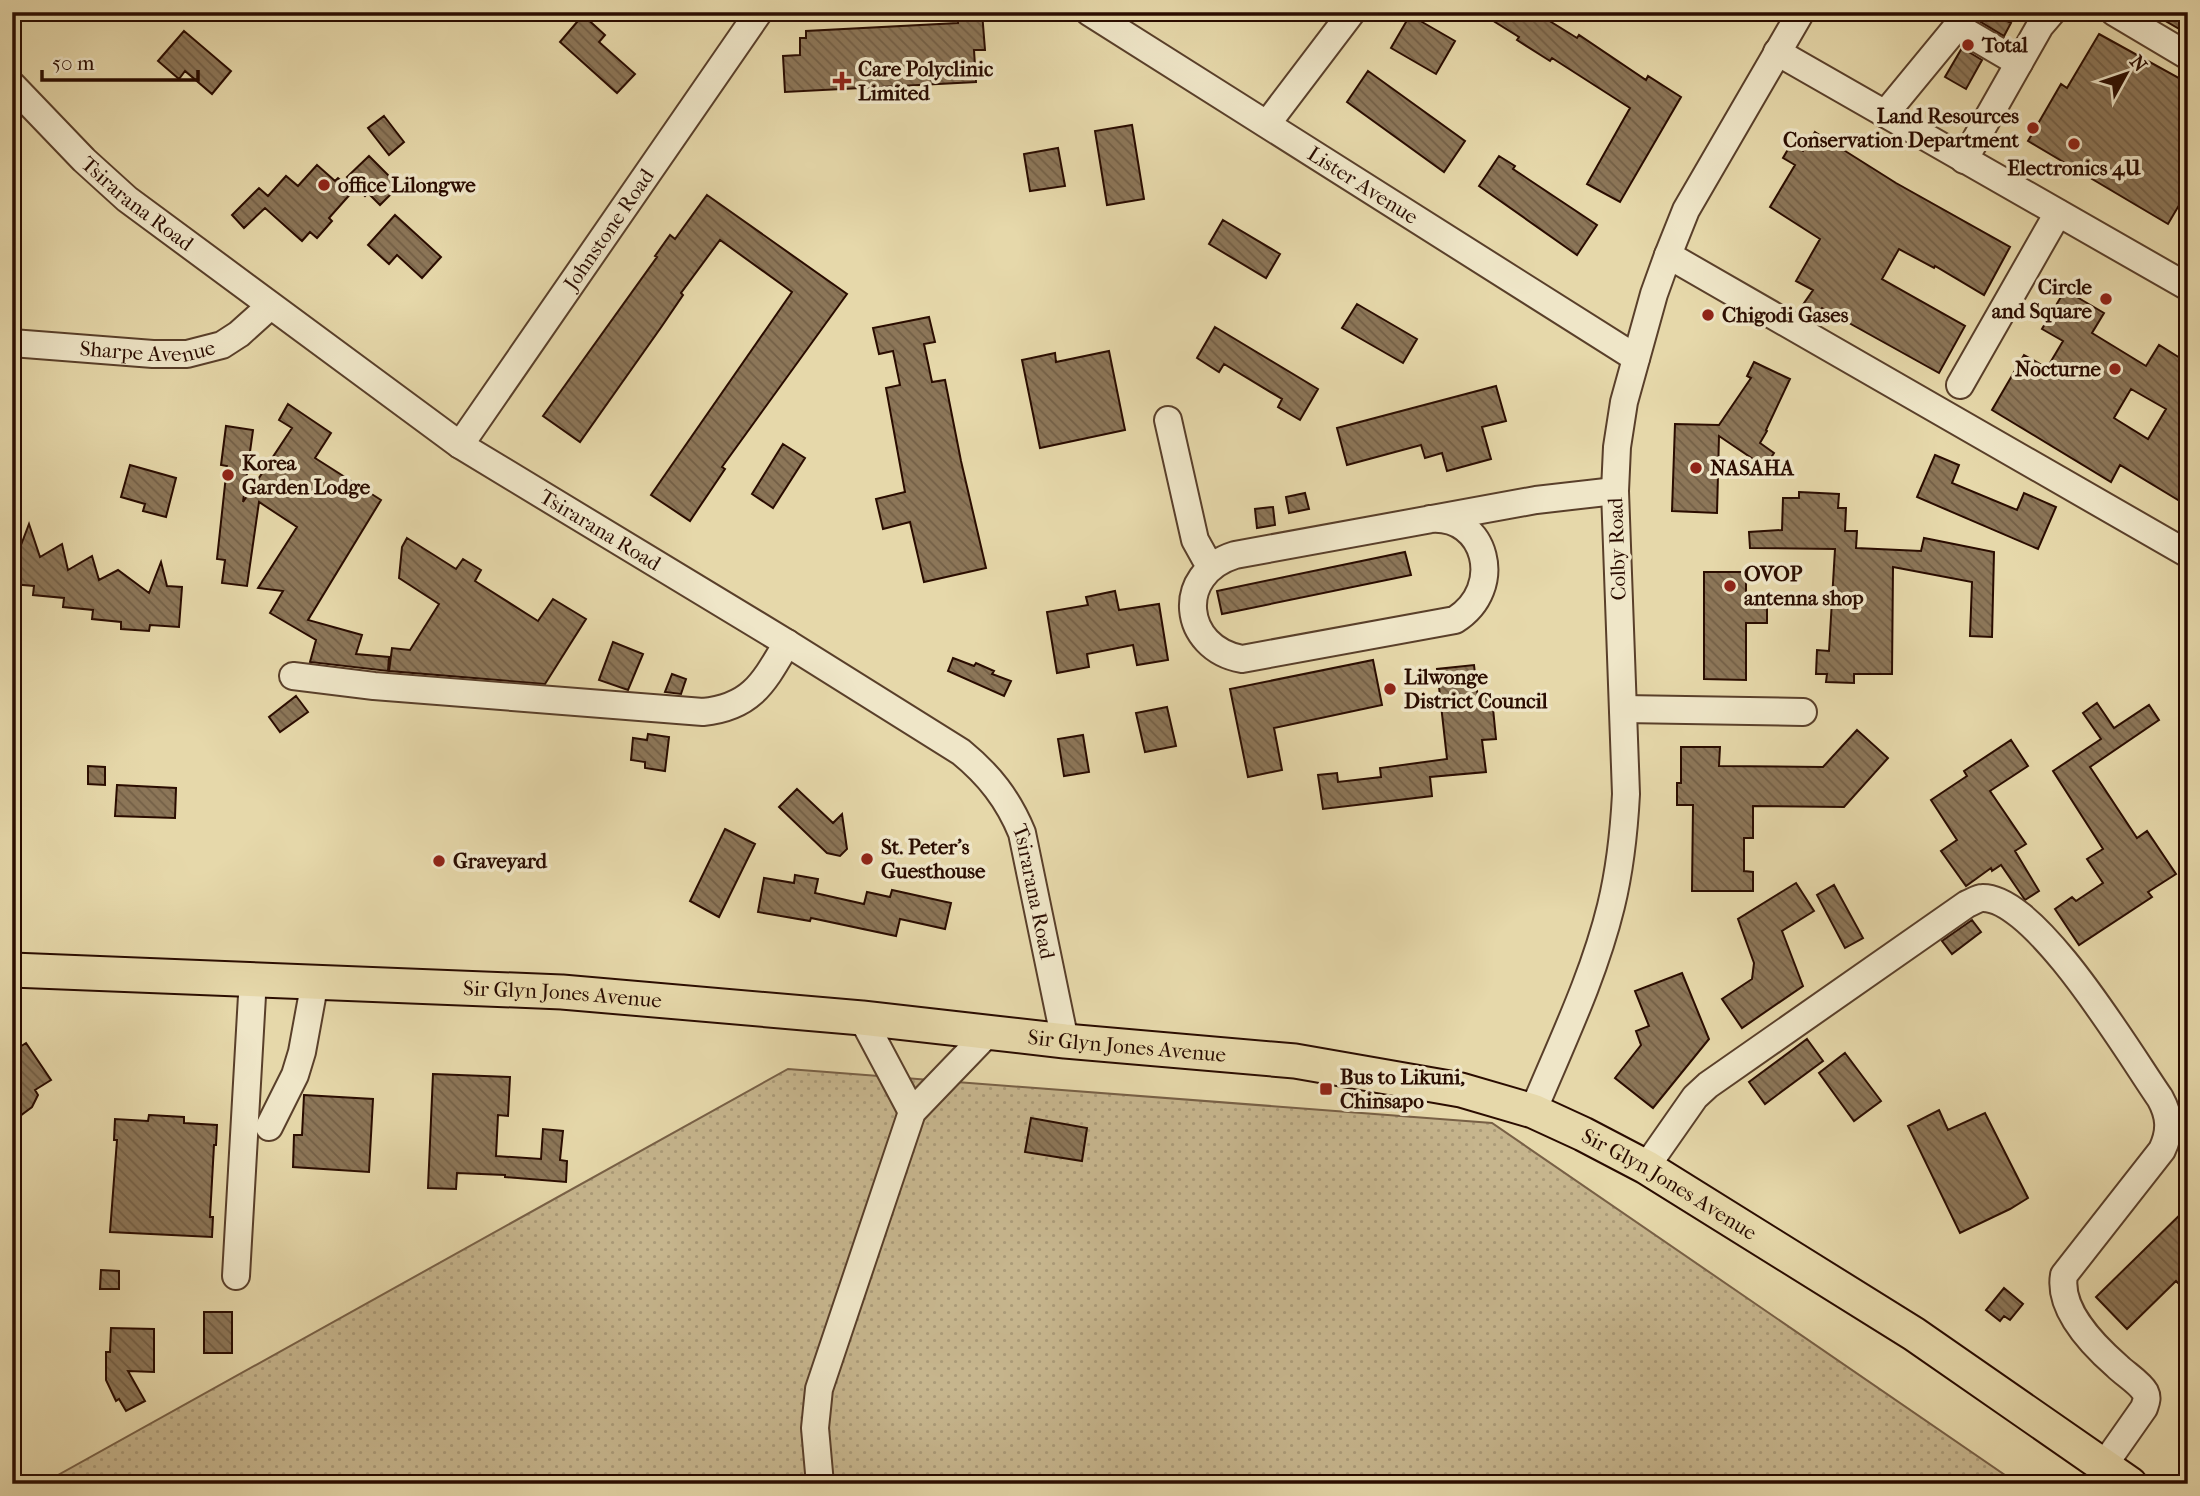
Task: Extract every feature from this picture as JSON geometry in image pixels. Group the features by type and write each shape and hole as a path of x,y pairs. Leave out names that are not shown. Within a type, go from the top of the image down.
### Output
{"main road":[{"name":"Sir Glyn Jones Avenue","path":"12,970 562,992 862,1018 1065,1041 1307,1062 1461,1090 1533,1111 1646,1167 1914,1334 2117,1474"}],"street":[{"name":"Lister Avenue","path":"1089,12 1636,358"},
{"path":"1267,124 1352,12"},
{"name":"Colby Road","path":"1533,1111 1587,979 1611,906 1624,825 1626,794 1615,491 1624,402 1668,256 1686,210 1801,12"},
{"path":"1964,160 2039,26 2052,12"},
{"path":"2114,12 2188,56"},
{"name":"Johnstone Road","path":"460,445 750,16"},
{"path":"1885,114 1955,29 1961,29 2019,63"},
{"path":"1777,52 2188,287"},
{"name":"Tsirarana Road","path":"12,85 84,160 127,199 460,445 787,643 961,752 982,769 1013,810 1022,833 1065,1041"},
{"path":"1960,385 2058,213"},
{"path":"1668,256 2188,554"},
{"name":"Sharpe Avenue","path":"12,343 153,354 187,354 222,345 239,334 270,306"},
{"path":"1168,420 1195,540 1212,565"},
{"path":"1430,520 1448,522 1470,535 1478,544 1485,569 1485,582 1475,604 1455,620 1255,659 1230,657 1218,652 1208,644 1195,623 1193,610 1197,585 1212,565 1235,555 1536,500 1615,491"},
{"path":"293,676 374,686 703,712 737,704 752,694 764,681 787,643"},
{"path":"1623,709 1803,712"},
{"path":"1646,1167 1695,1097 1708,1084 1968,904 1981,898 1996,900 2024,916 2067,962 2167,1111 2167,1139 2162,1150 2064,1275 2062,1289 2066,1303 2088,1336 2112,1362 2145,1390 2147,1399 2117,1474"},
{"path":"236,1276 253,978"},
{"path":"269,1127 295,1075 315,981"},
{"path":"862,1018 912,1112"},
{"path":"820,1484 815,1428 819,1390 912,1112 988,1033"}],"shaded area":[{"path":"788,1069 1492,1123 2018,1484 42,1484"}],"building":[{"path":"958,12 982,12 985,50 974,50 976,82 785,92 783,56 800,55 800,38 806,38 806,31 958,23"},
{"path":"1479,12 1535,12 1577,38 1579,35 1646,80 1648,76 1681,97 1620,202 1587,184 1630,108 1552,58 1550,61 1517,40 1519,37"},
{"path":"1953,12 1991,12 2011,23 2004,36 1969,15"},
{"path":"2150,12 2188,12 2188,34"},
{"path":"583,15 605,35 599,42 635,74 617,93 560,42"},
{"path":"1410,15 1455,41 1436,74 1391,48"},
{"path":"184,31 231,71 212,94 185,71 179,79 158,61"},
{"path":"2099,34 2188,83 2188,190 2168,224 2028,141 2061,84 2067,88"},
{"path":"1962,48 1982,60 1966,89 1945,77"},
{"path":"1368,71 1465,141 1444,172 1347,102"},
{"path":"384,116 404,142 389,155 368,128"},
{"path":"1132,125 1144,199 1107,205 1095,131"},
{"path":"1815,132 1896,183 2010,247 1984,295 1935,266 1934,268 1899,249 1882,279 1965,326 1939,373 1822,308 1817,316 1802,306 1813,290 1796,281 1820,239 1770,207 1795,165 1783,158 1791,144 1803,151"},
{"path":"1058,148 1065,186 1030,191 1024,154"},
{"path":"369,156 399,186 380,205 368,193 365,196 347,177"},
{"path":"1499,156 1515,166 1513,169 1597,225 1577,255 1479,186"},
{"path":"317,165 335,181 338,178 353,191 329,218 332,221 317,238 310,232 302,241 265,208 244,228 232,215 259,188 268,196 286,176 298,186"},
{"path":"707,195 847,294 722,467 725,469 690,521 651,495 792,292 720,240 580,442 543,416 670,235 675,239"},
{"path":"395,215 441,257 422,278 397,255 389,264 368,245"},
{"path":"1223,220 1280,254 1266,278 1209,244"},
{"path":"2065,290 2104,313 2092,333 2146,366 2159,345 2188,363 2188,506 2120,465 2111,482 1992,410 2024,355 2047,368 2063,341 2042,329","holes":["2131,389 2166,409 2148,439 2114,418"]},
{"path":"1357,304 1417,339 1403,363 1342,328"},
{"path":"929,317 935,342 924,344 932,382 945,380 986,568 924,582 910,522 883,529 876,499 905,492 886,388 900,385 893,351 879,354 873,328"},
{"path":"1215,327 1318,389 1300,420 1278,407 1282,399 1224,364 1219,372 1197,358"},
{"path":"1109,351 1125,430 1040,448 1022,360 1055,353 1056,362"},
{"path":"1754,362 1790,379 1760,443 1774,453 1765,467 1719,436 1717,513 1672,511 1675,424 1719,425 1751,378 1747,376"},
{"path":"1496,386 1506,421 1482,427 1491,459 1447,471 1442,453 1425,458 1421,445 1347,465 1337,428"},
{"path":"288,404 331,433 315,458 381,500 308,620 362,635 356,654 389,657 388,671 310,662 316,640 270,613 283,591 258,588 297,527 259,502 247,586 222,583 225,560 217,559 227,466 221,465 226,426 253,430 243,502 292,428 279,420"},
{"path":"783,444 805,458 773,508 752,494"},
{"path":"1935,455 1959,465 1952,483 2017,510 2024,493 2056,507 2038,549 1917,497"},
{"path":"130,465 176,478 166,517 143,511 145,504 121,497"},
{"path":"1799,492 1839,494 1838,508 1846,508 1845,531 1857,531 1856,548 1921,551 1924,538 1994,552 1992,637 1970,636 1972,582 1893,567 1892,674 1854,674 1854,683 1826,682 1827,674 1816,674 1817,650 1829,651 1835,549 1750,548 1749,532 1782,530 1783,498 1799,498"},
{"path":"1305,493 1309,509 1289,513 1286,497"},
{"path":"1273,507 1275,525 1257,528 1255,509"},
{"path":"29,524 40,557 62,544 68,570 92,556 99,580 118,570 149,593 161,562 167,586 182,587 179,627 150,625 149,631 121,629 121,622 92,619 93,610 63,607 64,598 33,595 34,586 12,584 12,544 21,545"},
{"path":"407,538 456,569 463,559 481,570 475,581 538,621 553,599 586,619 545,684 389,671 392,648 410,650 439,604 399,578 402,547"},
{"path":"1405,552 1411,575 1222,614 1217,591"},
{"path":"1704,572 1746,572 1746,601 1767,601 1767,623 1746,623 1746,680 1704,679"},
{"path":"1115,591 1119,610 1159,604 1168,660 1137,665 1133,645 1087,654 1089,667 1057,673 1047,612 1088,605 1086,597"},
{"path":"613,642 643,654 628,690 599,680"},
{"path":"953,658 974,666 976,663 994,671 992,674 1011,681 1004,696 948,671"},
{"path":"1373,660 1382,705 1274,728 1282,770 1248,777 1230,689"},
{"path":"1474,665 1478,699 1492,698 1496,739 1482,740 1486,772 1430,777 1432,796 1323,809 1318,775 1337,773 1338,782 1381,777 1380,768 1447,759 1437,669"},
{"path":"672,674 686,679 681,694 665,692"},
{"path":"296,696 308,712 280,732 269,717"},
{"path":"2097,703 2114,728 2149,705 2159,720 2090,767 2137,838 2147,831 2176,874 2148,892 2152,897 2079,945 2055,909 2072,897 2076,901 2103,883 2087,859 2103,849 2053,771 2101,739 2083,713"},
{"path":"1167,707 1176,746 1145,752 1136,713"},
{"path":"1857,730 1888,758 1844,807 1753,806 1753,838 1744,838 1744,871 1753,872 1753,891 1692,891 1693,805 1677,805 1677,783 1681,783 1681,747 1720,747 1719,766 1823,767"},
{"path":"648,734 669,737 665,771 645,768 645,762 631,760 633,738 647,740"},
{"path":"1083,735 1089,772 1064,776 1058,739"},
{"path":"2011,740 2028,766 1990,791 2026,844 2015,851 2039,891 2025,900 2001,865 1992,871 1991,868 1966,886 1941,851 1957,840 1931,800 1967,776 1964,771"},
{"path":"88,766 105,767 105,785 88,784"},
{"path":"117,785 176,788 175,818 115,816"},
{"path":"797,789 833,823 842,814 847,849 840,856 827,853 779,807"},
{"path":"725,829 755,844 719,917 690,901"},
{"path":"795,875 818,879 815,893 864,904 867,892 890,897 892,890 951,903 945,929 900,919 896,936 811,918 810,921 758,912 764,878 794,883"},
{"path":"1796,883 1814,911 1782,931 1803,986 1742,1028 1722,999 1752,979 1754,963 1738,919"},
{"path":"1834,885 1863,938 1845,948 1817,895"},
{"path":"1972,920 1981,932 1952,954 1942,941"},
{"path":"1682,973 1709,1039 1653,1108 1615,1078 1641,1045 1636,1031 1649,1026 1635,991"},
{"path":"1807,1039 1823,1061 1765,1104 1749,1082"},
{"path":"26,1043 51,1080 35,1090 38,1095 32,1107 12,1122 12,1052"},
{"path":"1845,1053 1881,1101 1854,1121 1819,1073"},
{"path":"433,1074 510,1077 508,1116 498,1115 496,1156 541,1159 543,1129 563,1131 560,1160 567,1161 566,1182 457,1173 456,1189 428,1188"},
{"path":"304,1095 373,1099 369,1172 293,1167 294,1135 302,1135"},
{"path":"1939,1110 1948,1130 1985,1113 2028,1198 1960,1233 1908,1126"},
{"path":"149,1115 184,1117 184,1123 217,1125 210,1217 213,1217 212,1237 110,1232 117,1140 114,1140 115,1119 148,1121"},
{"path":"1031,1118 1087,1128 1082,1161 1025,1152"},
{"path":"2188,1207 2188,1293 2176,1281 2127,1329 2096,1297"},
{"path":"101,1270 119,1271 119,1289 100,1289"},
{"path":"2004,1288 2023,1304 2010,1320 2004,1316 2000,1321 1986,1310"},
{"path":"204,1312 232,1312 232,1353 204,1353"},
{"path":"111,1328 154,1329 154,1372 128,1371 145,1401 126,1411 119,1399 116,1401 106,1380 106,1352 110,1352"}],"place":[{"name":"Total","path":"1968,45"},
{"name":"Care Polyclinic Limited","path":"842,81"},
{"name":"Land Resources Conservation Department","path":"2033,128"},
{"name":"Electronics 4U","path":"2074,144"},
{"name":"office Lilongwe","path":"324,185"},
{"name":"Circle and Square","path":"2106,299"},
{"name":"Chigodi Gases","path":"1708,315"},
{"name":"Nocturne","path":"2115,369"},
{"name":"NASAHA","path":"1696,468"},
{"name":"Korea Garden Lodge","path":"228,475"},
{"name":"OVOP antenna shop","path":"1730,586"},
{"name":"Lilwonge District Council","path":"1390,689"},
{"name":"St. Peter's Guesthouse","path":"867,859"},
{"name":"Graveyard","path":"439,861"},
{"name":"Bus to Likuni, Chinsapo","path":"1326,1089"}]}
